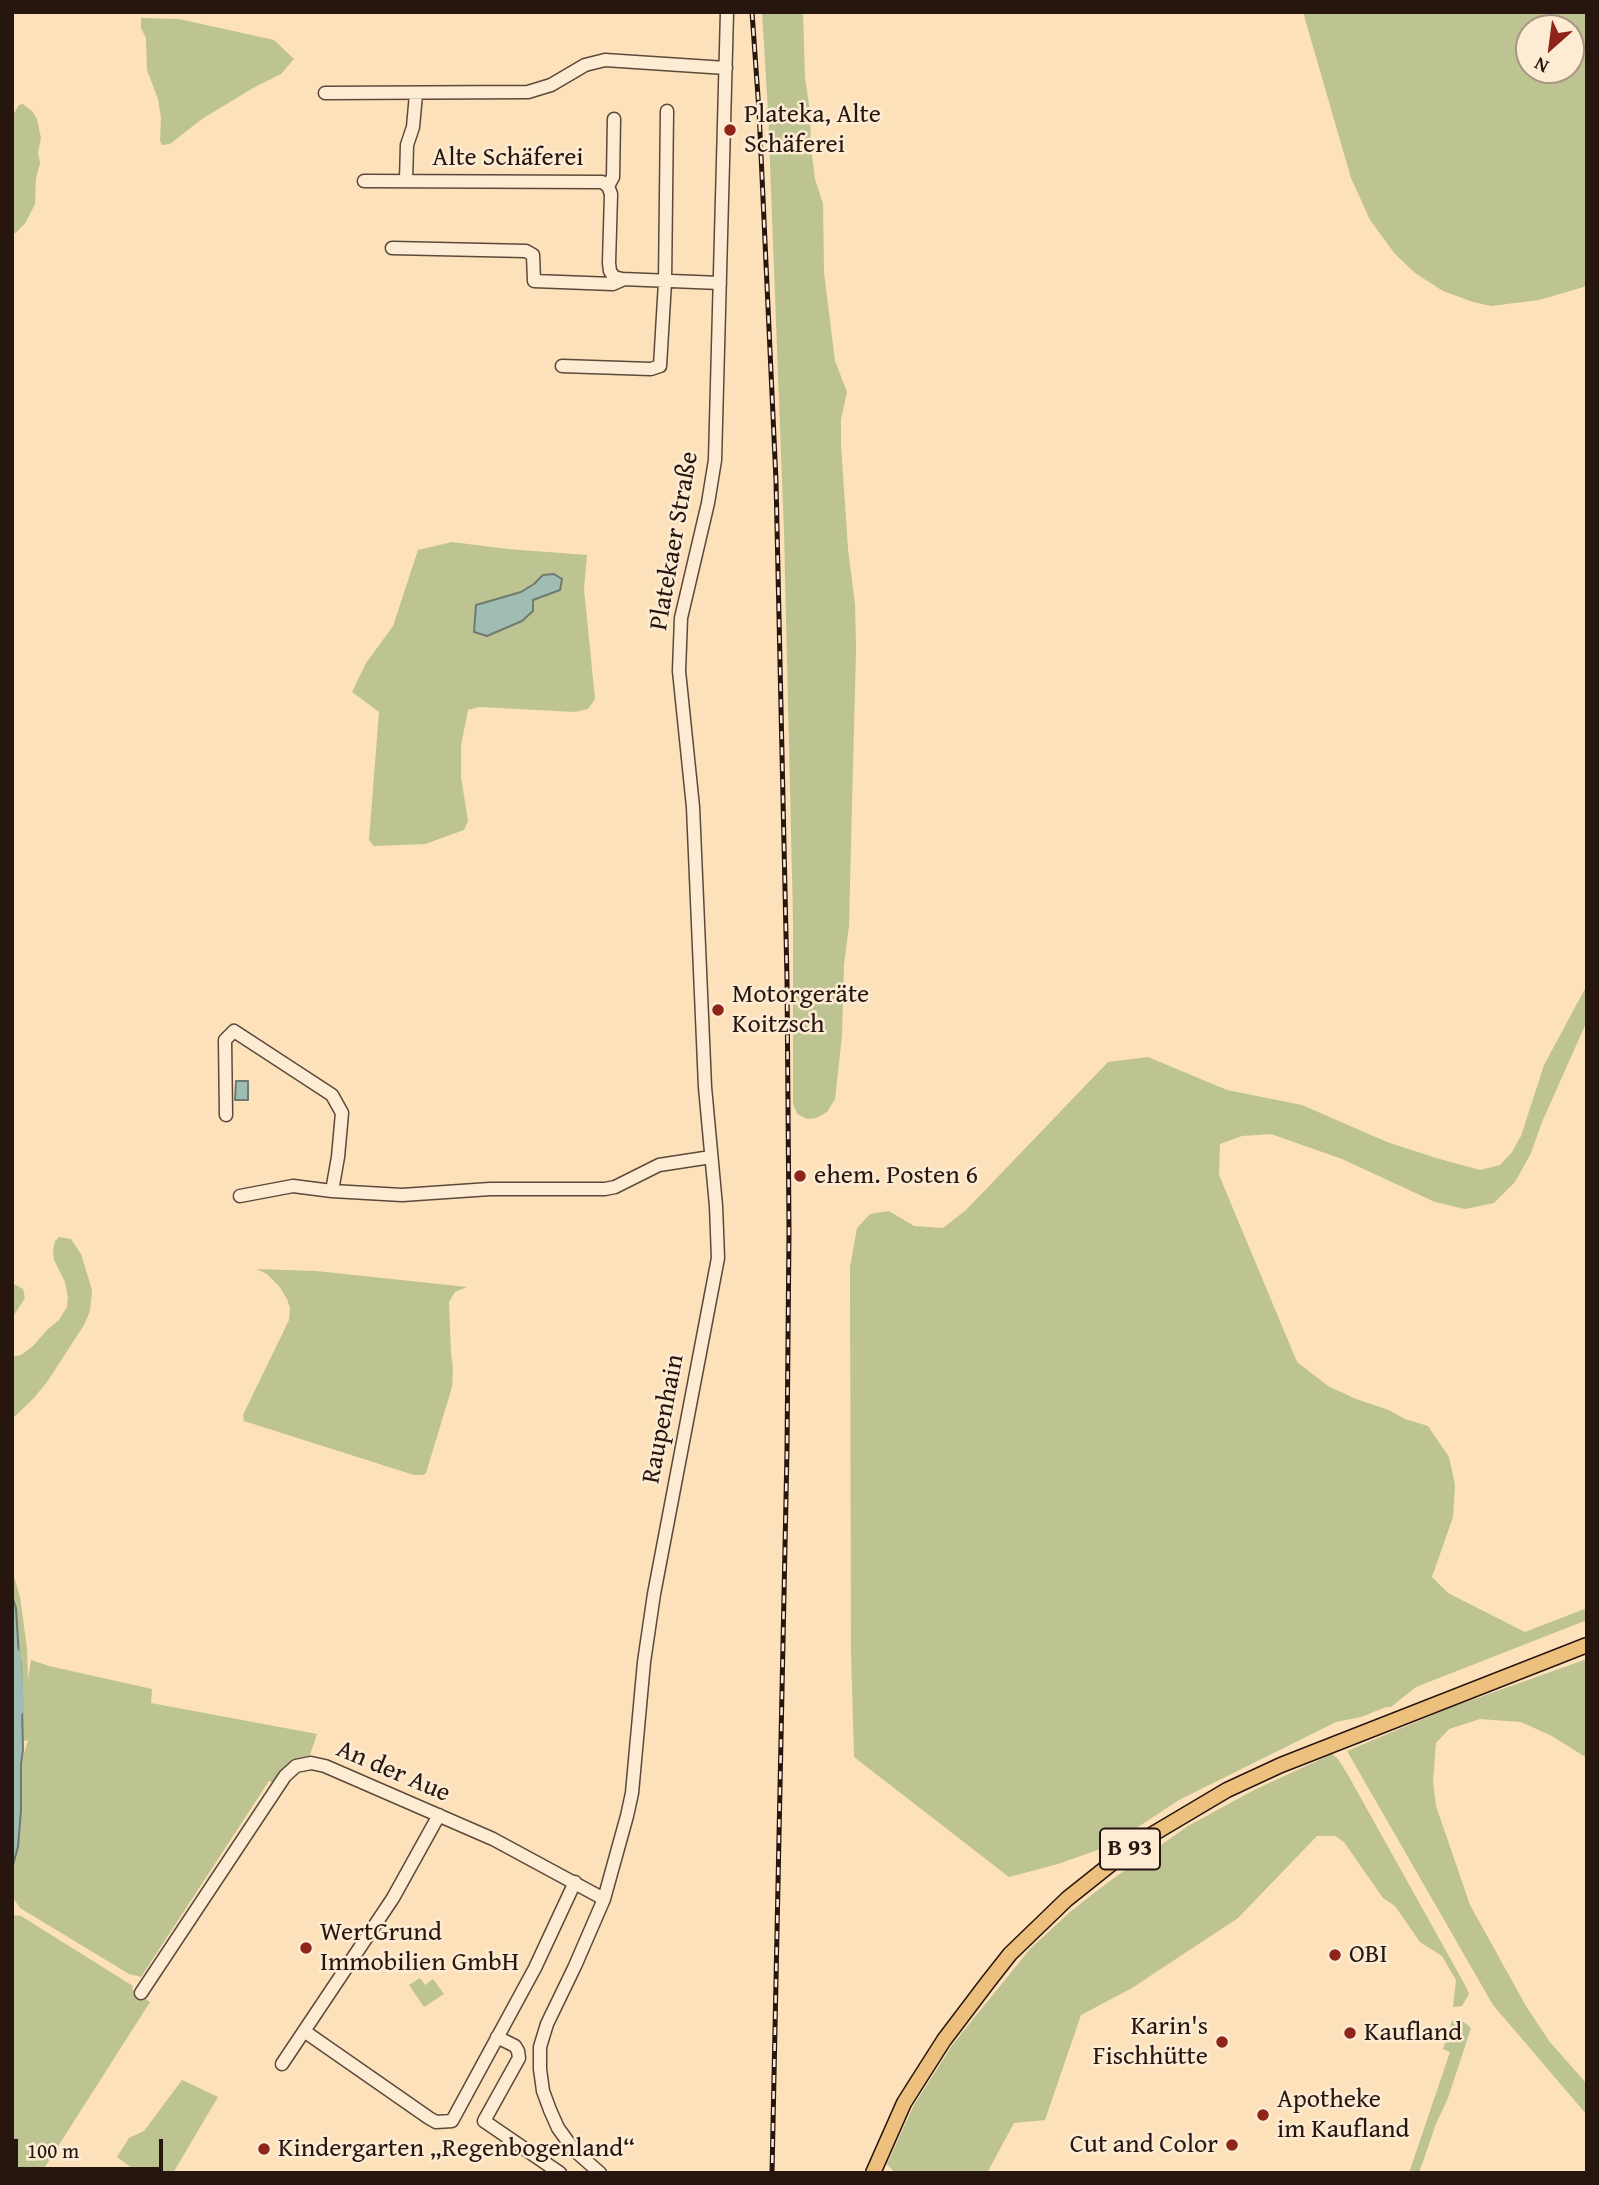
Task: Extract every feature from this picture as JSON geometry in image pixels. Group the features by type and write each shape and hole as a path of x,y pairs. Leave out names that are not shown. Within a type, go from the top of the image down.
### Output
{"main road":[{"name":"B 93","path":"875,2167 904,2103 925,2068 995,1972 1067,1899 1136,1844 1227,1790 1281,1765 1587,1645"}],"street":[{"name":"Platekaer Straße","path":"698,950 694,807 680,695 680,634 686,593 712,482 718,383 727,12"},
{"path":"325,93 536,91 595,61 726,68"},
{"name":"Alte Schäferei","path":"406,180 407,145 413,127 416,94"},
{"path":"562,366 651,369 660,366 665,282 667,111"},
{"name":"Alte Schäferei","path":"614,119 613,177 608,186 611,203 609,263 614,277 622,279"},
{"name":"Alte Schäferei","path":"364,181 595,180 608,186"},
{"path":"392,248 526,251 533,255 534,281 612,284 622,279 720,283"},
{"name":"Raupenhain","path":"600,2173 574,2150 558,2128 543,2091 540,2047 547,2024 604,1899 632,1793 654,1594 718,1258 698,950"},
{"path":"226,1115 225,1040 234,1031 332,1095 342,1113 332,1191"},
{"path":"240,1196 293,1186 402,1195 490,1189 605,1189 615,1187 659,1165 711,1157"},
{"name":"An der Aue","path":"141,1993 285,1776 296,1766 311,1763 326,1766 494,1839 604,1899"},
{"path":"282,2064 393,1898 439,1815"},
{"path":"304,2031 429,2118 436,2122 452,2121 535,1968 575,1882"},
{"path":"497,2037 515,2046 519,2051 519,2058 484,2121 560,2173"}],"green space":[{"path":"762,12 803,12 811,147 815,179 823,204 824,272 835,361 847,392 841,419 841,444 848,549 855,604 856,648 849,926 835,1099 827,1112 807,1119 797,1114 793,1103 793,919 784,532"},
{"path":"1303,12 1587,12 1587,286 1539,300 1491,306 1473,302 1443,291 1415,273 1395,254 1370,220 1351,178"},
{"path":"141,18 179,19 274,40 294,59 281,74 202,119 170,144 162,145 158,99 147,70 146,38 141,28"},
{"path":"23,104 37,119 41,138 38,153 40,163 36,178 35,204 26,222 16,233 12,232 12,117 19,105"},
{"path":"452,542 587,555 584,589 595,699 588,709 575,712 479,707 468,710 461,746 461,777 468,821 464,830 425,844 374,846 369,840 379,712 352,692 366,663 393,626 418,550","holes":["544,575 560,590 533,600 476,605 521,592"]},
{"path":"1587,985 1587,1021 1531,1153 1515,1182 1494,1203 1465,1209 1435,1202 1342,1159 1271,1134 1242,1136 1220,1144 1219,1175 1297,1362 1328,1386 1428,1426 1449,1457 1455,1485 1453,1517 1432,1577 1448,1593 1525,1632 1587,1608 1587,1620 1416,1687 1391,1707 1336,1722 1179,1800 1109,1846 1009,1877 854,1757 851,1652 850,1267 857,1228 870,1214 889,1211 914,1226 943,1228 966,1210 1108,1062 1148,1057 1227,1090 1302,1105 1387,1142 1436,1158 1480,1170 1500,1165 1521,1136 1544,1065"},
{"path":"59,1237 71,1239 81,1254 92,1290 90,1311 84,1325 47,1382 12,1419 12,1357 21,1355 33,1346 59,1320 67,1307 65,1282 54,1260 53,1250"},
{"path":"256,1269 316,1271 467,1287 455,1292 449,1302 452,1387 426,1473 414,1475 244,1421 243,1415 289,1320 290,1308 279,1286 267,1274"},
{"path":"12,1283 23,1289 25,1298 12,1318"},
{"path":"12,1570 20,1597 28,1679 31,1660 152,1689 151,1703 317,1734 309,1758 274,1783 269,1781 141,1977 129,1974 20,1908 12,1896 12,1868 18,1847 21,1810 21,1764 28,1740 12,1744"},
{"path":"1587,1659 1587,1758 1552,1736 1521,1722 1480,1719 1449,1729 1436,1743 1433,1782 1436,1806 1470,1905 1526,2006 1549,2041 1587,2084 1587,2115 1493,2005 1347,1751 1452,1707"},
{"path":"1332,1754 1348,1775 1465,1985 1469,1994 1462,2006 1453,2007 1456,1980 1442,1956 1420,1942 1395,1906 1383,1898 1344,1842 1335,1836 1317,1836 1238,1918 1132,1988 1081,2015 1045,2120 1014,2123 987,2173 895,2173 887,2164 914,2105 953,2044 1030,1949 1107,1883 1188,1826 1254,1790"},
{"path":"12,1915 21,1916 133,1986 132,1989 150,2002 41,2173 12,2173"},
{"path":"420,1978 425,1985 433,1979 444,1994 424,2007 409,1985"},
{"path":"1460,2019 1471,2028 1448,2098 1419,2173 1409,2173 1450,2052 1443,2049 1452,2021"},
{"path":"182,2080 218,2097 173,2173 139,2173 117,2157 129,2138 144,2131"}],"water":[{"path":"554,574 562,579 560,590 533,600 533,611 522,621 487,636 474,632 476,605 521,592 543,575"},
{"path":"236,1081 248,1081 248,1100 235,1100"},
{"path":"12,1596 16,1608 21,1665 23,1750 18,1847 12,1868 14,1684"}],"waterway":[{"path":"12,1656 15,1708"}],"railway":[{"path":"752,12 776,481 787,980 787,1450 772,2173"}],"place":[{"name":"Plateka, Alte Schäferei","path":"730,130"},
{"name":"Motorgeräte Koitzsch","path":"718,1010"},
{"name":"ehem. Posten 6","path":"800,1176"},
{"name":"WertGrund Immobilien GmbH","path":"306,1948"},
{"name":"OBI","path":"1335,1955"},
{"name":"Kaufland","path":"1350,2033"},
{"name":"Karin's Fischhütte","path":"1222,2042"},
{"name":"Apotheke im Kaufland","path":"1263,2115"},
{"name":"Cut and Color","path":"1232,2145"},
{"name":"Kindergarten „Regenbogenland“","path":"264,2149"}]}
